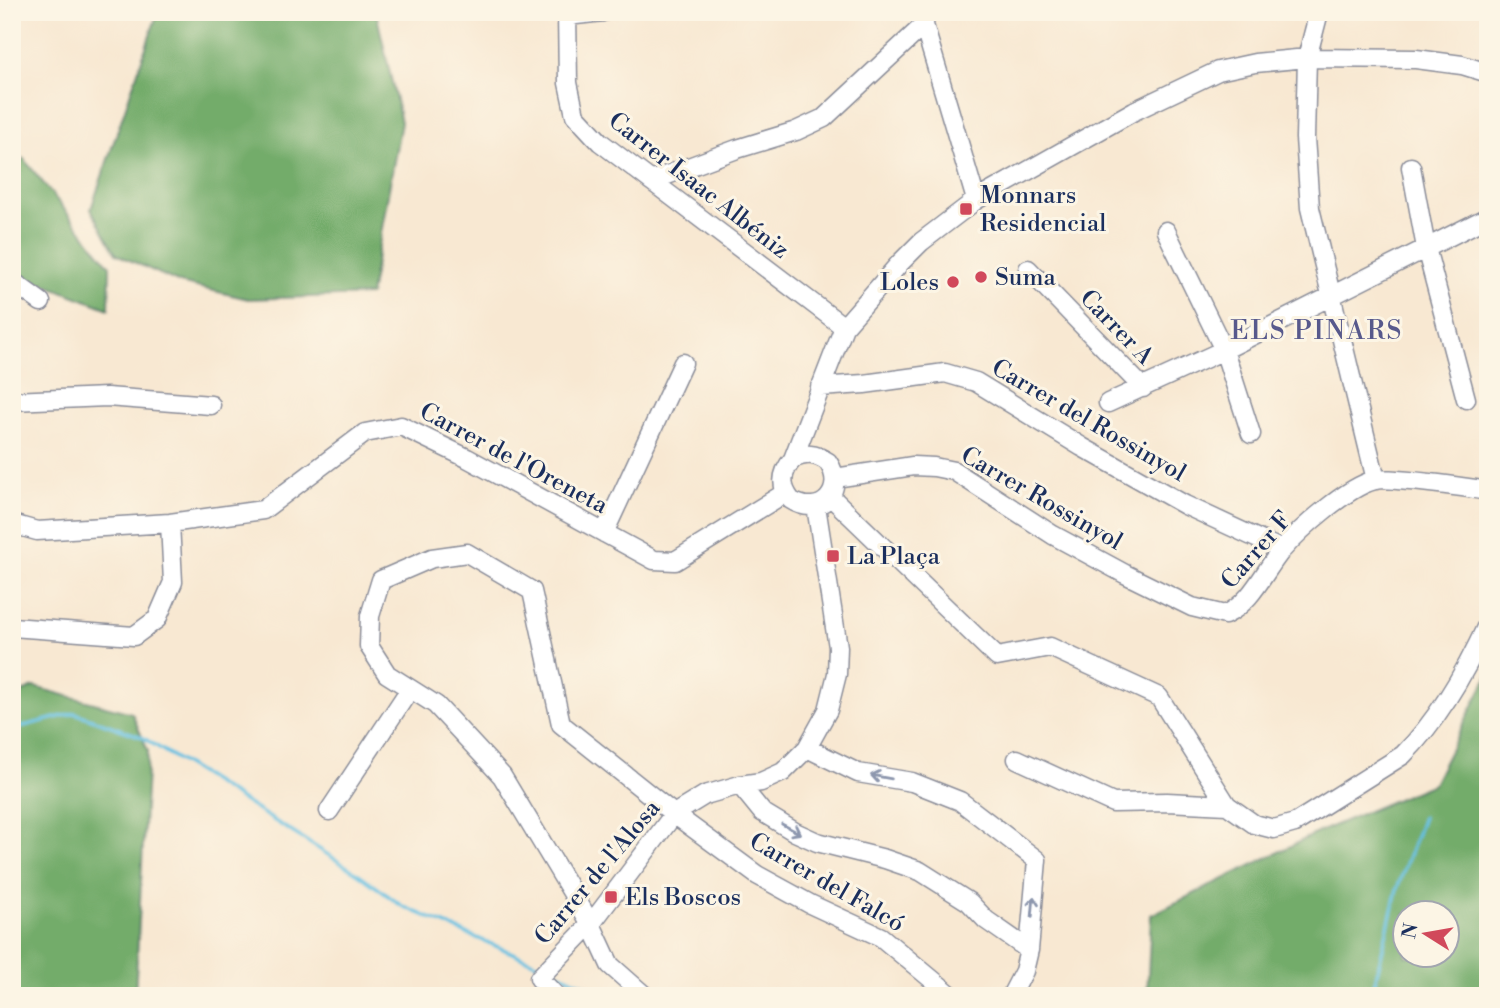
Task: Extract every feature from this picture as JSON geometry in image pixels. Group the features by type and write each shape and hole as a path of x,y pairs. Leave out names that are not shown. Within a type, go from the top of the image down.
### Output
{"street":[{"path":"567,14 603,12"},
{"path":"1319,12 1307,58 1305,138 1310,208 1376,480 1431,482 1488,491"},
{"name":"Carrer Isaac Albéniz","path":"567,14 568,83 575,115 600,142 845,327"},
{"path":"651,181 737,149 796,131 824,118 925,19 949,114 976,200"},
{"path":"827,493 799,505 785,493 783,474 793,459 845,327 900,262 921,242 976,200 1133,111 1218,71 1255,63 1307,58 1416,59 1462,65 1488,73"},
{"path":"1411,167 1426,248 1466,399"},
{"path":"1108,403 1333,297 1488,218"},
{"path":"1166,231 1224,350 1251,434"},
{"name":"Carrer A","path":"1028,269 1143,388"},
{"path":"12,281 41,302"},
{"path":"604,533 683,363"},
{"name":"Carrer del Rossinyol","path":"820,387 945,373 976,382 1082,447 1185,505 1282,550"},
{"path":"12,401 107,397 211,405"},
{"path":"812,412 820,456"},
{"name":"Carrer de l'Oreneta","path":"12,524 37,531 170,523 263,510 365,433 401,426 467,458 654,560 675,561 785,493"},
{"path":"793,459 802,455 820,456 828,462 827,493 997,657 1050,647 1159,697 1227,805 1254,824 1274,829 1296,823 1404,755 1417,741 1469,664 1488,623"},
{"name":"Carrer Rossinyol","path":"827,493 913,466 954,471 1053,535 1192,607 1216,614"},
{"name":"Carrer F","path":"1216,614 1225,615 1235,610 1256,587 1282,550 1332,504 1376,480"},
{"name":"Carrer de l'Alosa","path":"556,996 545,972 591,924 674,814 705,795 761,782 783,772 807,748 828,710 837,674 838,647 827,493"},
{"path":"12,628 134,636 158,619 173,582 170,523"},
{"name":"Carrer del Falcó","path":"410,689 387,674 369,646 370,616 381,580 432,558 467,553 531,591 561,724 674,814 757,875 810,904 881,937 952,996"},
{"path":"329,811 410,689 436,705 502,776 591,924 610,965 645,996"},
{"path":"807,748 858,773 912,782 960,802 1037,860 1029,950 1024,971 1011,996"},
{"path":"1017,759 1113,803 1227,805"},
{"path":"740,785 762,812 794,832 817,842 920,871 969,902 986,920 1029,950"}],"green space":[{"path":"158,12 376,12 401,122 370,295 248,299 180,283 116,254 91,209"},
{"path":"12,155 24,159 110,266 109,309 12,272"},
{"path":"1488,676 1488,996 1147,996 1151,915 1321,831 1433,784"},
{"path":"34,687 132,713 148,751 135,996 12,996 12,696"}],"waterway":[{"path":"12,729 75,713 142,737 360,875 402,906 543,966"},
{"path":"1374,996 1373,990 1397,889 1423,817"},
{"path":"553,971 611,996"}],"place":[{"name":"Monnars Residencial","path":"966,209"},
{"name":"Suma","path":"981,277"},
{"name":"Loles","path":"953,282"},
{"name":"La Plaça","path":"833,556"},
{"name":"Els Boscos","path":"611,897"}],"district":[{"name":"ELS PINARS","path":"1317,330"}]}
